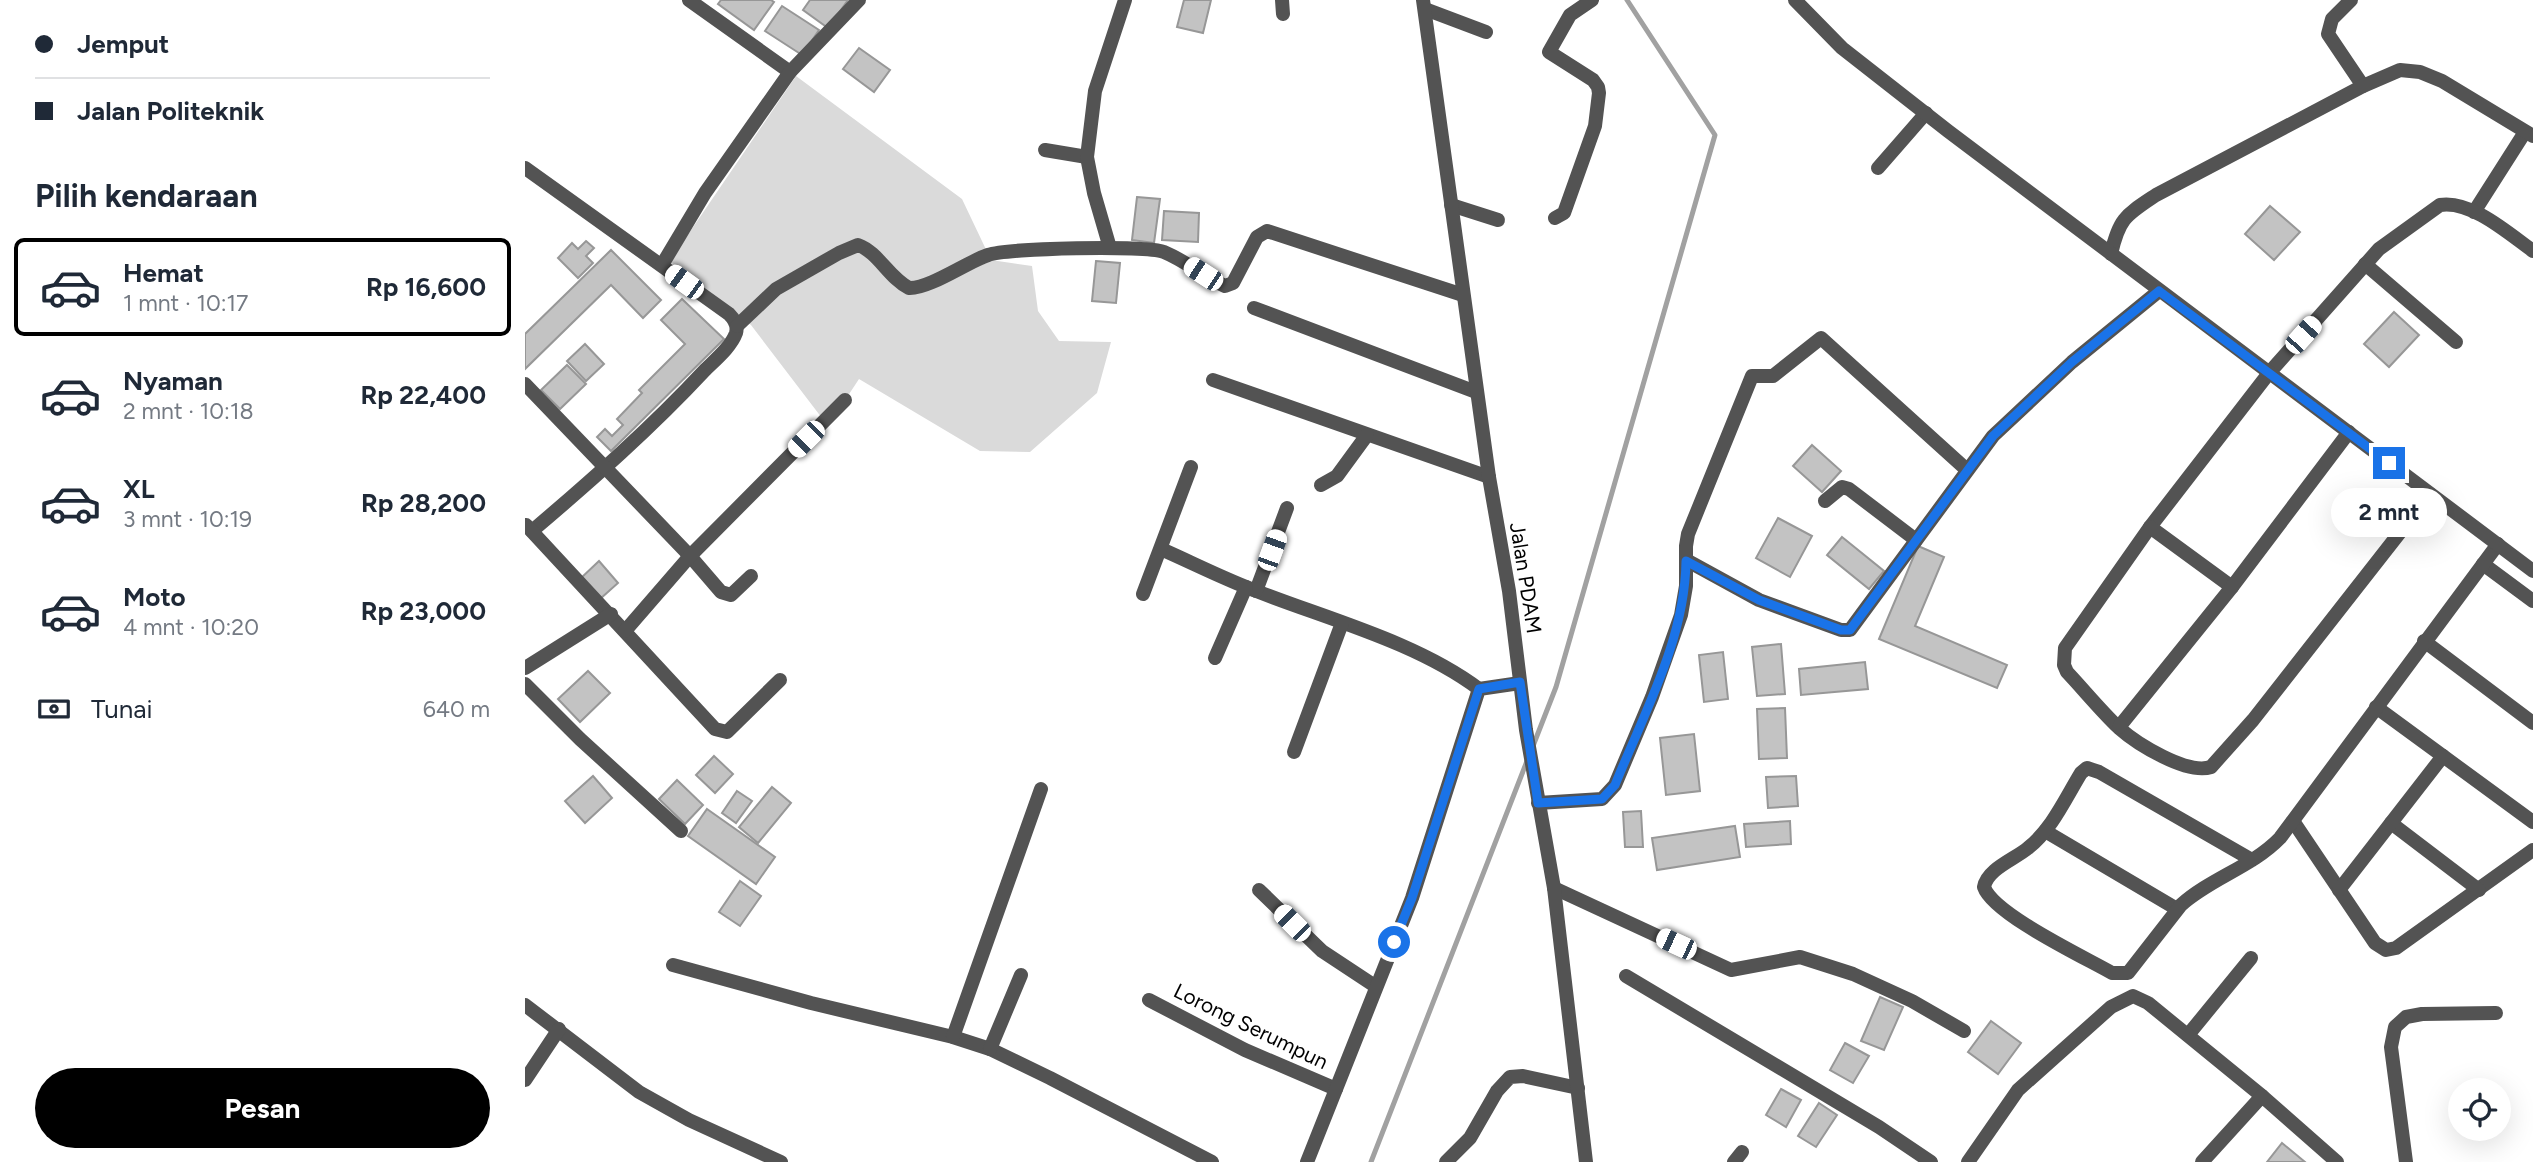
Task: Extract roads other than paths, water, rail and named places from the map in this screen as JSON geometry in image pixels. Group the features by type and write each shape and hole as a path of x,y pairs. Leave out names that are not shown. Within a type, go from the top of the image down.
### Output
{"street":[{"path":"689,0 790,72"},
{"path":"662,265 705,193 790,72 859,0"},
{"path":"1110,248 1094,194 1087,157 1095,91 1125,0"},
{"path":"1795,0 1832,38 1926,113 2533,571"},
{"path":"2351,0 2332,19 2328,34 2363,86"},
{"path":"1555,218 1564,214 1569,202 1595,126 1599,93 1593,80 1549,52 1570,15 1588,2"},
{"path":"1424,5 1486,32"},
{"name":"Jalan PDAM","path":"1424,5 1476,392 1509,592 1526,730 1554,888 1585,1162"},
{"path":"2111,254 2117,228 2143,204 2238,150 2400,70 2420,72 2451,86 2529,134 2474,212"},
{"path":"1878,168 1926,113"},
{"path":"1045,150 1087,157"},
{"path":"525,168 729,314 737,326"},
{"path":"2430,494 2253,720 2211,767 2195,769 2170,759 2131,737 2067,672 2064,665 2065,648 2150,527 2269,373 2379,249 2440,205 2457,204 2474,212 2533,251"},
{"path":"1451,205 1498,220"},
{"path":"780,680 727,732 720,731 707,721 528,527 606,469 676,401 728,345 737,326 776,289 855,246 867,250 903,285 915,288 995,253 1110,248 1165,252 1225,286 1233,283 1257,237 1267,231 1463,295"},
{"path":"2365,264 2456,342"},
{"path":"1686,561 1759,600 1847,631 1856,625 1993,436 2072,362 2159,291"},
{"path":"1254,308 1476,392"},
{"path":"1538,803 1591,802 1602,799 1611,792 1652,697 1681,615 1686,586 1686,546 1692,524 1752,376 1773,376 1819,338 1825,340 1967,470"},
{"path":"1213,380 1489,477"},
{"path":"525,384 690,556 721,592 728,596 736,593 751,576"},
{"path":"625,631 690,556 845,400"},
{"path":"2119,727 2232,587 2349,432"},
{"path":"1321,485 1336,476 1367,435"},
{"path":"1143,594 1191,467"},
{"path":"1825,501 1842,487 1849,489 1916,540"},
{"path":"1215,658 1251,589 1287,508"},
{"path":"2150,527 2232,587"},
{"path":"2252,860 2089,768 2081,773 2045,831 1984,883 1986,892 2004,911 2112,973 2128,973 2177,909 2200,888 2252,860 2266,852 2293,821 2498,544"},
{"path":"1161,549 1251,589 1433,660 1479,689 1520,682"},
{"path":"2483,564 2533,601"},
{"path":"525,668 611,614"},
{"path":"1294,752 1342,623"},
{"path":"2424,642 2533,723"},
{"path":"525,684 580,739 681,831"},
{"path":"1307,1162 1412,898 1479,689"},
{"path":"2376,707 2533,822"},
{"path":"2339,890 2443,756"},
{"path":"953,1037 1041,789"},
{"path":"2293,821 2375,943 2381,948 2392,950 2533,850"},
{"path":"2391,823 2479,890"},
{"path":"2045,831 2177,909"},
{"path":"1554,888 1731,970 1800,957 1853,974 1912,1001 1964,1031"},
{"path":"1259,890 1322,951 1375,986"},
{"path":"2188,1035 2251,958"},
{"path":"673,965 811,1003 953,1037 990,1049 1212,1162"},
{"path":"990,1049 1021,975"},
{"path":"1626,976 1879,1126 1931,1162"},
{"path":"1968,1162 2018,1090 2111,1007 2133,996 2140,998 2188,1035 2337,1162"},
{"name":"Lorong Serumpun","path":"1149,1000 1245,1050 1336,1089"},
{"path":"525,1005 639,1092 689,1119 781,1162"},
{"path":"2406,1162 2391,1047 2395,1027 2406,1017 2422,1014 2496,1013"},
{"path":"525,1080 558,1029"},
{"path":"1446,1162 1470,1138 1497,1090 1510,1077 1523,1076 1578,1088"},
{"path":"2203,1162 2262,1096"}],"waterway":[{"path":"1533,746 1556,687 1715,135 1627,0"},
{"path":"1371,1162 1527,761"}]}
